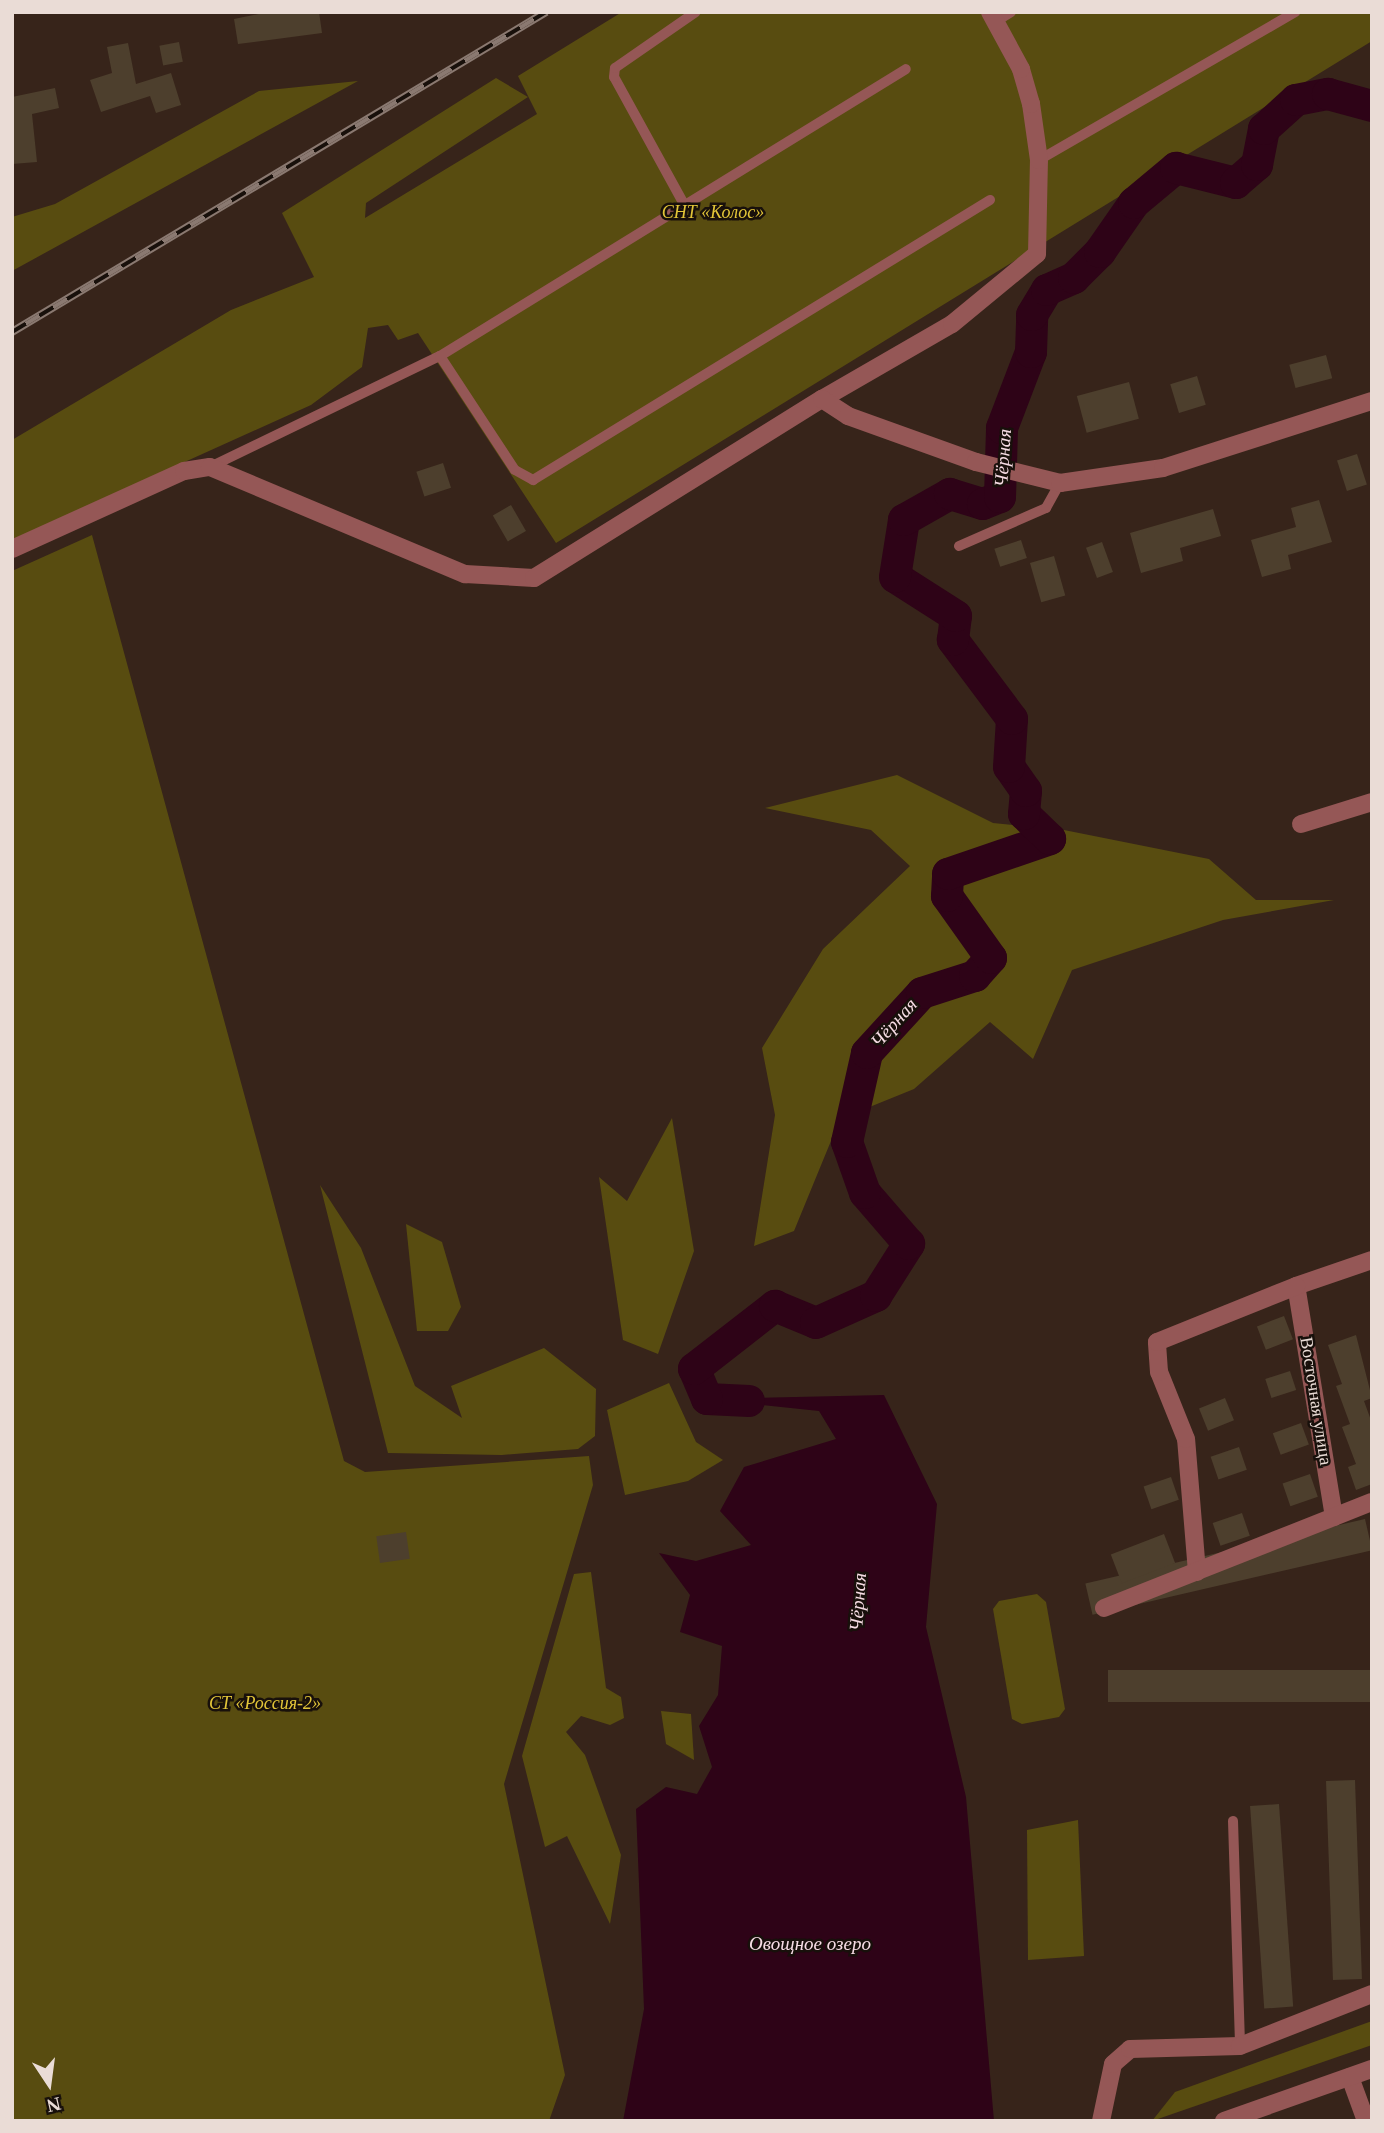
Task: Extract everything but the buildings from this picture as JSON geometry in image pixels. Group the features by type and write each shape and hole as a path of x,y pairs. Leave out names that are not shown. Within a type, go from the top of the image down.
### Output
{"street":[{"path":"12,549 184,471 210,467 465,574 534,578 822,399 952,324 1037,254 1039,160 1021,69 993,17"},
{"path":"822,399 848,416 976,462 1060,483 1163,468 1372,401"},
{"path":"1301,824 1372,802"},
{"path":"1197,1572 1186,1438 1159,1372 1157,1342 1296,1286 1372,1260"},
{"name":"Восточная улица","path":"1296,1286 1334,1517"},
{"path":"1104,1608 1372,1502"},
{"path":"1101,2121 1113,2064 1130,2049 1240,2046 1372,1994"},
{"path":"1224,2121 1372,2069"},
{"path":"1350,2077 1366,2121"}],"lane":[{"path":"685,206 614,77 615,68 696,12"},
{"path":"993,17 1011,12"},
{"path":"1039,160 1295,12"},
{"path":"210,467 440,356 906,69"},
{"path":"440,356 515,470 533,480 989,200"},
{"path":"959,547 1046,508 1060,483"},
{"path":"1233,1821 1240,2046"}],"green space":[{"name":"СНТ «Колос»","path":"622,12 1372,12 1372,41 556,543 418,333 398,340 388,325 368,328 362,367 311,405 12,540 12,440 231,310 314,277 282,213 496,78 528,97 366,203 365,218 537,114 518,76"},
{"path":"358,81 12,271 12,217 55,204 259,91"},
{"name":"СТ «Россия-2»","path":"92,535 344,1461 365,1472 589,1456 593,1485 504,1784 565,2075 549,2121 12,2121 12,571"},
{"path":"897,775 993,823 1064,830 1209,859 1256,900 1334,900 1223,920 1072,970 1033,1059 990,1022 914,1089 840,1119 794,1231 754,1246 775,1115 762,1048 823,949 910,866 871,830 765,808"},
{"path":"672,1118 694,1251 658,1354 623,1340 599,1177 627,1201"},
{"path":"320,1185 361,1248 415,1386 462,1418 451,1386 544,1348 596,1389 595,1436 578,1449 502,1455 388,1453"},
{"path":"406,1224 442,1242 461,1307 448,1331 417,1331"},
{"path":"669,1383 696,1442 723,1460 688,1481 625,1495 607,1410"},
{"path":"591,1572 606,1688 621,1697 624,1718 610,1725 581,1716 566,1732 585,1755 621,1855 610,1924 567,1836 545,1847 522,1756 574,1574"},
{"path":"1037,1594 1046,1602 1065,1709 1059,1717 1022,1724 1012,1719 993,1609 999,1601"},
{"path":"661,1711 691,1714 694,1760 666,1744"},
{"path":"1078,1820 1084,1956 1028,1960 1027,1830"},
{"path":"1372,2021 1372,2045 1152,2121 1175,2092"}],"water":[{"name":"Овощное озеро","path":"884,1395 937,1504 926,1627 966,1797 994,2121 623,2121 644,2009 636,1809 666,1787 697,1794 712,1767 699,1726 718,1695 722,1646 680,1632 690,1595 659,1553 696,1561 751,1545 720,1511 744,1467 836,1439 819,1411 707,1399"}],"waterway":[{"name":"Чёрная","path":"749,1401 707,1399 694,1369 775,1306 816,1323 876,1296 909,1244 865,1193 847,1142 867,1053 922,993 975,976 991,958 947,896 948,874 1050,839 1024,814 1026,791 1009,767 1012,719 953,640 956,616 895,577 904,520 950,494 983,504 1000,497 1002,428 1031,352 1032,315 1047,290 1074,278 1100,252 1134,203 1176,168 1236,183 1257,165 1264,129 1296,100 1328,94 1372,106"}],"railway":[{"path":"12,332 546,12"}]}
